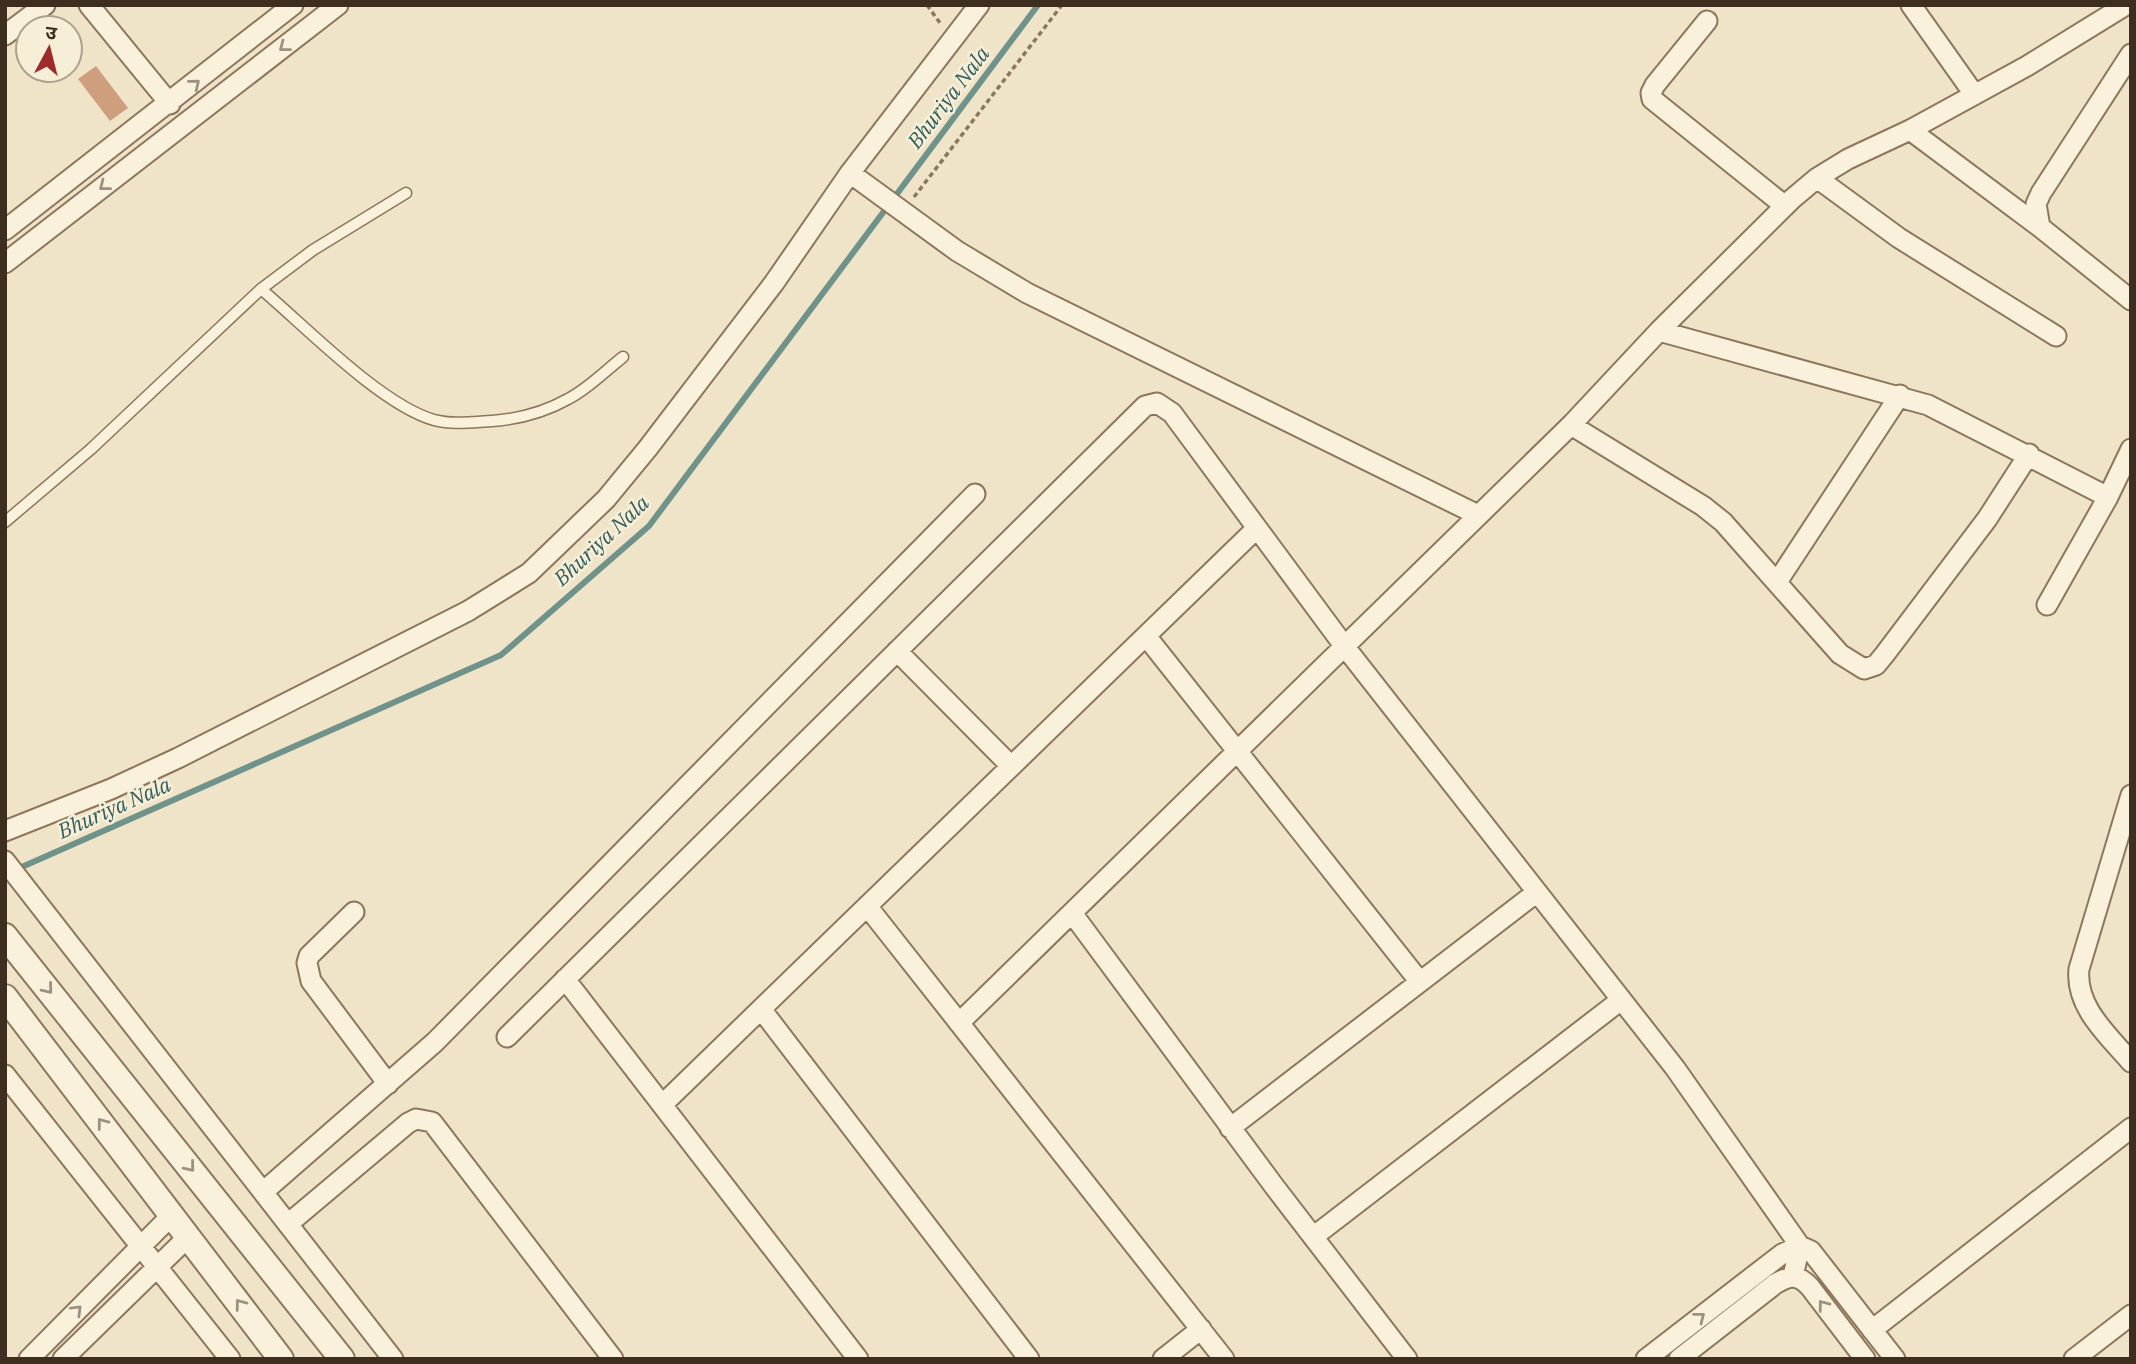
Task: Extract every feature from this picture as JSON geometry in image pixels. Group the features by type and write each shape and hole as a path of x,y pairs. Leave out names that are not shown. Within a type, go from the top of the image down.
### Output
{"street":[{"path":"5,35 45,5"},
{"path":"89,5 170,104"},
{"path":"5,230 170,104 293,5"},
{"path":"5,263 338,5"},
{"path":"5,831 111,789 178,758 468,611 529,573 606,499 648,448 857,178 979,5"},
{"path":"1911,5 1974,94"},
{"path":"959,1023 1571,425 1659,331 1785,206 1817,178 1848,159 1910,130 2027,66 2126,5"},
{"path":"1707,22 1655,85 1651,93 1653,99 1785,206"},
{"path":"2040,228 2036,204 2041,193 2131,54"},
{"path":"1910,130 2131,300"},
{"path":"857,178 957,251 1027,293 1478,515"},
{"path":"1817,178 1899,238 2056,336"},
{"path":"1659,331 1900,395 1928,405 2029,454 2108,497"},
{"path":"1777,582 1900,395"},
{"path":"507,1037 1145,406 1157,403 1172,413 1345,647 1675,1068 1800,1246 1811,1251 1895,1359"},
{"path":"1571,425 1703,506 1748,548 1840,654 1857,668 1870,668 1885,654 1970,542 2029,454"},
{"path":"2047,605 2108,497 2131,449"},
{"path":"263,1192 435,1042 638,839 975,494"},
{"path":"662,1105 1257,528"},
{"path":"1146,636 1420,982"},
{"path":"897,651 1011,766"},
{"path":"2131,795 2077,986 2088,1011 2131,1062"},
{"path":"5,861 393,1359"},
{"path":"1230,1128 1537,892"},
{"path":"867,906 1224,1359"},
{"path":"354,912 309,956 308,972 388,1084"},
{"path":"1072,914 1230,1128 1407,1359"},
{"path":"5,936 342,1359"},
{"path":"565,979 858,1359"},
{"path":"5,997 281,1359"},
{"path":"1313,1237 1621,1000"},
{"path":"761,1009 1029,1359"},
{"path":"5,1075 230,1359"},
{"path":"288,1224 408,1123 416,1119 432,1122 613,1359"},
{"path":"1872,1330 2131,1128"},
{"path":"29,1359 172,1215"},
{"path":"63,1359 188,1237"},
{"path":"1793,1276 1800,1246"},
{"path":"1646,1359 1783,1254 1800,1246"},
{"path":"1679,1359 1775,1284 1793,1276 1801,1278 1810,1287 1865,1359"},
{"path":"2086,1355 2131,1315"},
{"path":"1163,1359 1201,1329"}],"lane":[{"path":"5,522 91,449 261,289 313,250 406,193"},
{"path":"261,289 385,395 411,411 435,420 458,423 508,420 544,411 571,398 623,357"}],"path":[{"path":"898,209 1062,5"}],"building":[{"path":"96,66 128,108 110,121 82,84 84,84 84,75"}],"waterway":[{"name":"Bhuriya Nala","path":"15,870 501,655 649,526 1038,5"}]}
